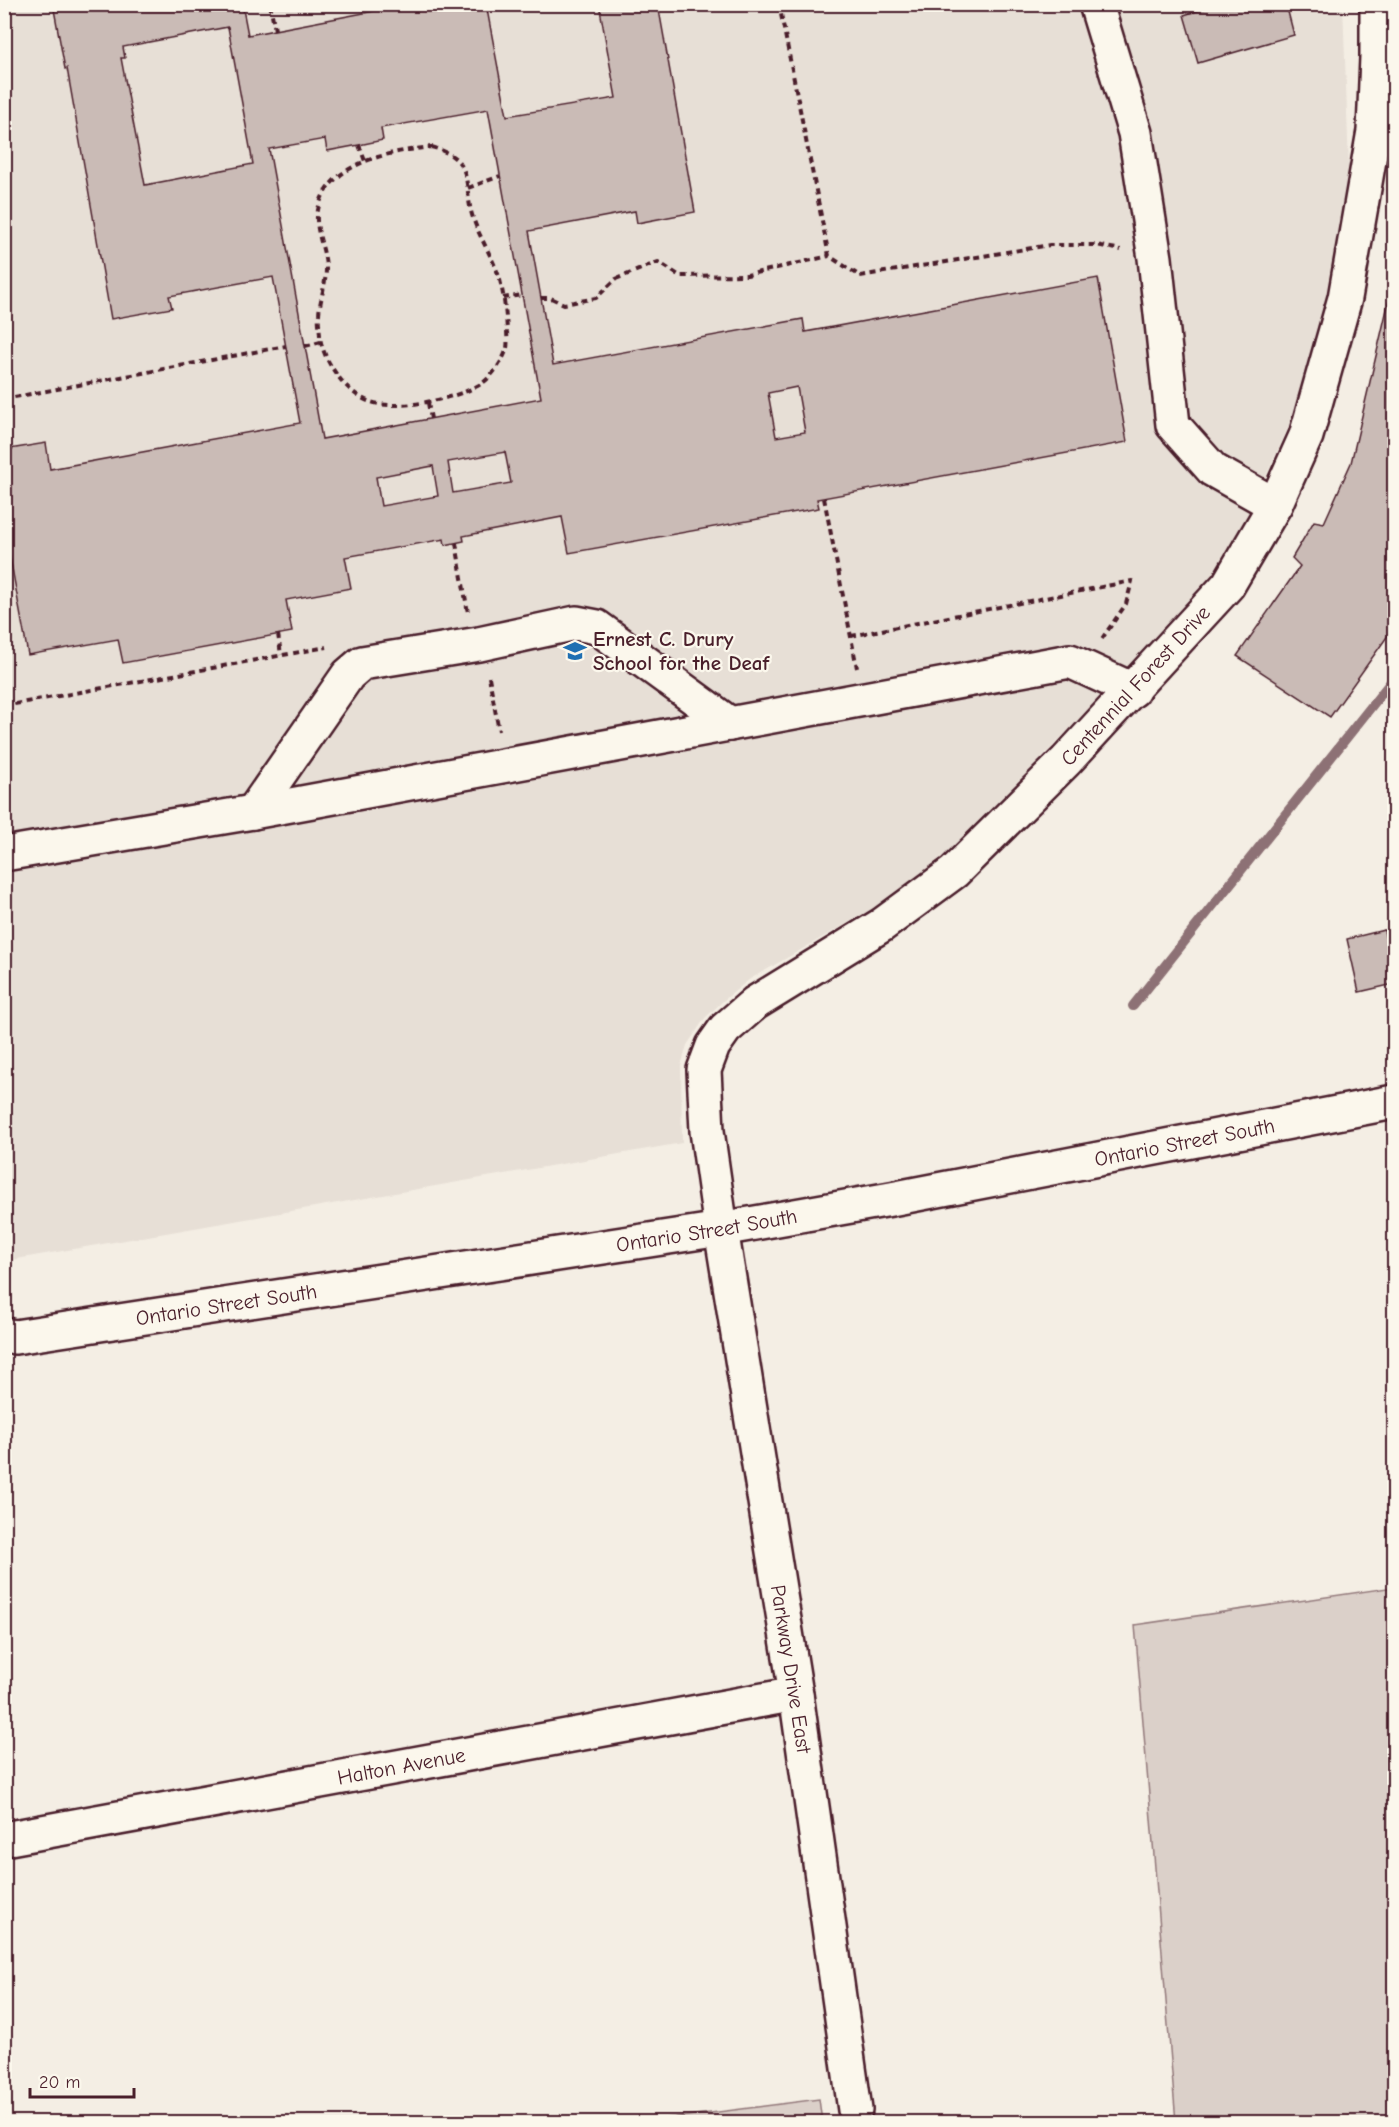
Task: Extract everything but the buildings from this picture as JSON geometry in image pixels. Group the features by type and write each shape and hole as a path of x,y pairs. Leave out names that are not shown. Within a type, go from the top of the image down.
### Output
{"street":[{"path":"1096,4 1135,133 1155,258 1173,425 1213,470 1275,505"},
{"name":"Centennial Forest Drive","path":"722,1229 707,1131 704,1070 713,1046 725,1029 755,1003 882,925 954,872 1026,802 1133,690 1228,585 1275,505 1306,436 1345,298 1374,131 1377,4"},
{"path":"253,812 348,675 362,663 479,644 576,623 597,627 730,724"},
{"path":"4,854 253,812 1070,661 1133,690"},
{"name":"Ontario Street South","path":"8,1340 722,1229 891,1199 1395,1102"},
{"name":"Parkway Drive East","path":"722,1229 796,1694 855,2110"},
{"name":"Halton Avenue","path":"4,1839 796,1694"}],"path":[{"path":"270,4 275,30"},
{"path":"780,4 829,256"},
{"path":"359,145 365,160"},
{"path":"432,147 445,151 466,172 470,209 478,234 500,279 506,318 507,347 497,369 482,384 428,403 387,405 370,402 355,394 336,374 321,342 318,316 326,269 317,218 321,198 334,180 365,160 404,150 432,147"},
{"path":"468,188 500,176"},
{"path":"541,298 551,298 564,304 596,298 616,279 658,262 680,276 747,275 829,256 860,276 1050,244 1098,245 1155,258"},
{"path":"503,298 522,295"},
{"path":"305,346 321,342"},
{"path":"4,399 286,346"},
{"path":"428,403 431,419"},
{"path":"824,498 863,700"},
{"path":"850,636 1132,581 1126,604 1097,646 1086,668"},
{"path":"278,634 281,655"},
{"path":"4,706 342,645 362,663"}],"shaded area":[{"name":"Ernest C. Drury School for the Deaf","path":"5,5 1343,5 1350,194 1333,286 1292,419 1234,546 1203,592 957,844 891,898 750,979 705,1018 687,1045 681,1066 682,1143 5,1261"},
{"path":"1394,1587 1394,2122 1176,2122 1135,1625"},
{"path":"819,2099 822,2122 640,2122"}],"waterway":[{"path":"1133,1006 1394,678"}],"place":[{"name":"Ernest C. Drury School for the Deaf","path":"575,651"}]}
